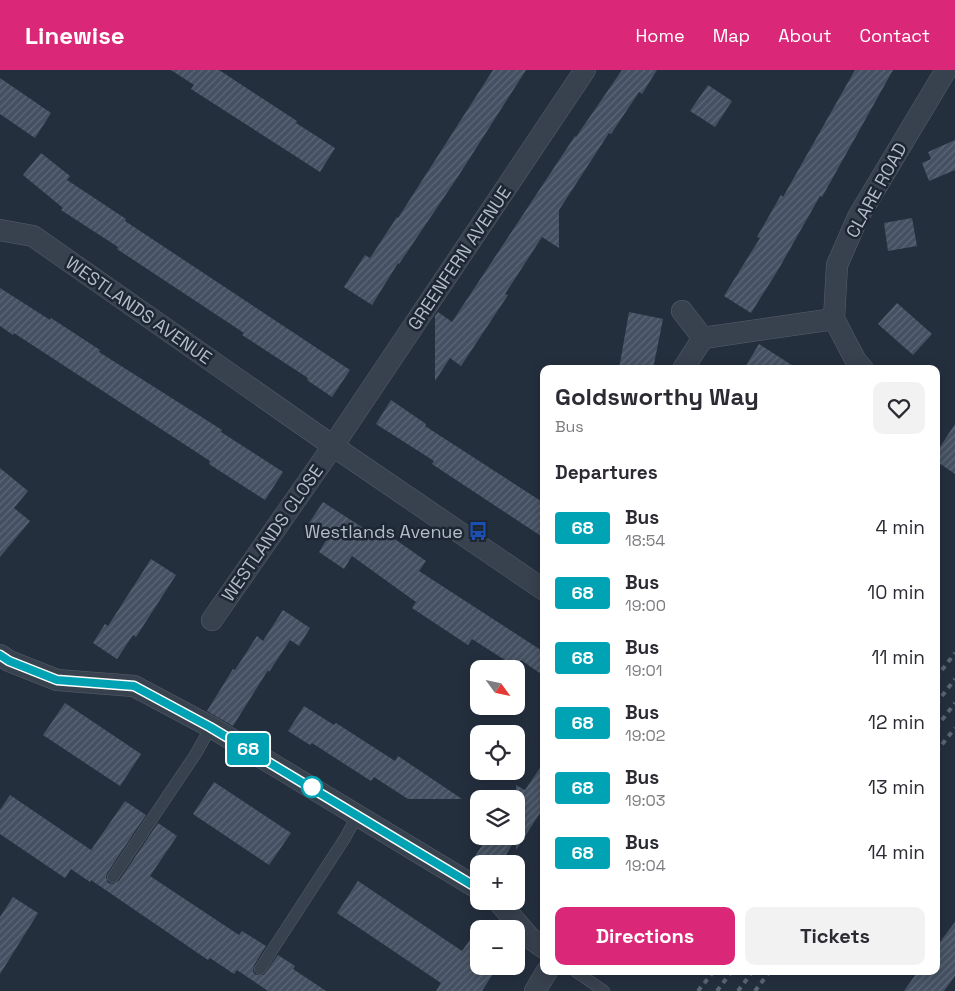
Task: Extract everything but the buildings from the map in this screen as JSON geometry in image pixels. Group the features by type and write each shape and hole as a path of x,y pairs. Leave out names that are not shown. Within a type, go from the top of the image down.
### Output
{"street":[{"name":"GREENFERN AVENUE","path":"333,446 585,70"},
{"name":"CLARE ROAD","path":"834,319 837,264 858,216 947,81"},
{"name":"WESTLANDS AVENUE","path":"0,230 33,236 333,446 540,587"},
{"path":"682,311 703,338"},
{"path":"686,365 703,338 834,319 856,361 860,365"},
{"name":"WESTLANDS CLOSE","path":"212,620 333,446"},
{"path":"0,655 9,661 57,680 134,686 210,727 470,882"},
{"path":"506,910 530,938 540,945"},
{"path":"534,991 544,975"}],"lane":[{"path":"113,877 195,755 210,727"},
{"path":"260,968 345,838 358,814"},
{"path":"581,975 604,991"}],"railway":[{"path":"940,673 955,653"},
{"path":"940,699 955,679"},
{"path":"940,723 955,703"},
{"path":"940,747 955,728"},
{"path":"698,991 711,975"},
{"path":"717,991 729,975"},
{"path":"738,991 750,975"},
{"path":"755,991 767,975"}],"bus line":[{"name":"68","path":"0,655 9,661 57,680 134,686 210,727 358,814 470,883"}],"place":[{"name":"Westlands Avenue","path":"478,531"}]}
